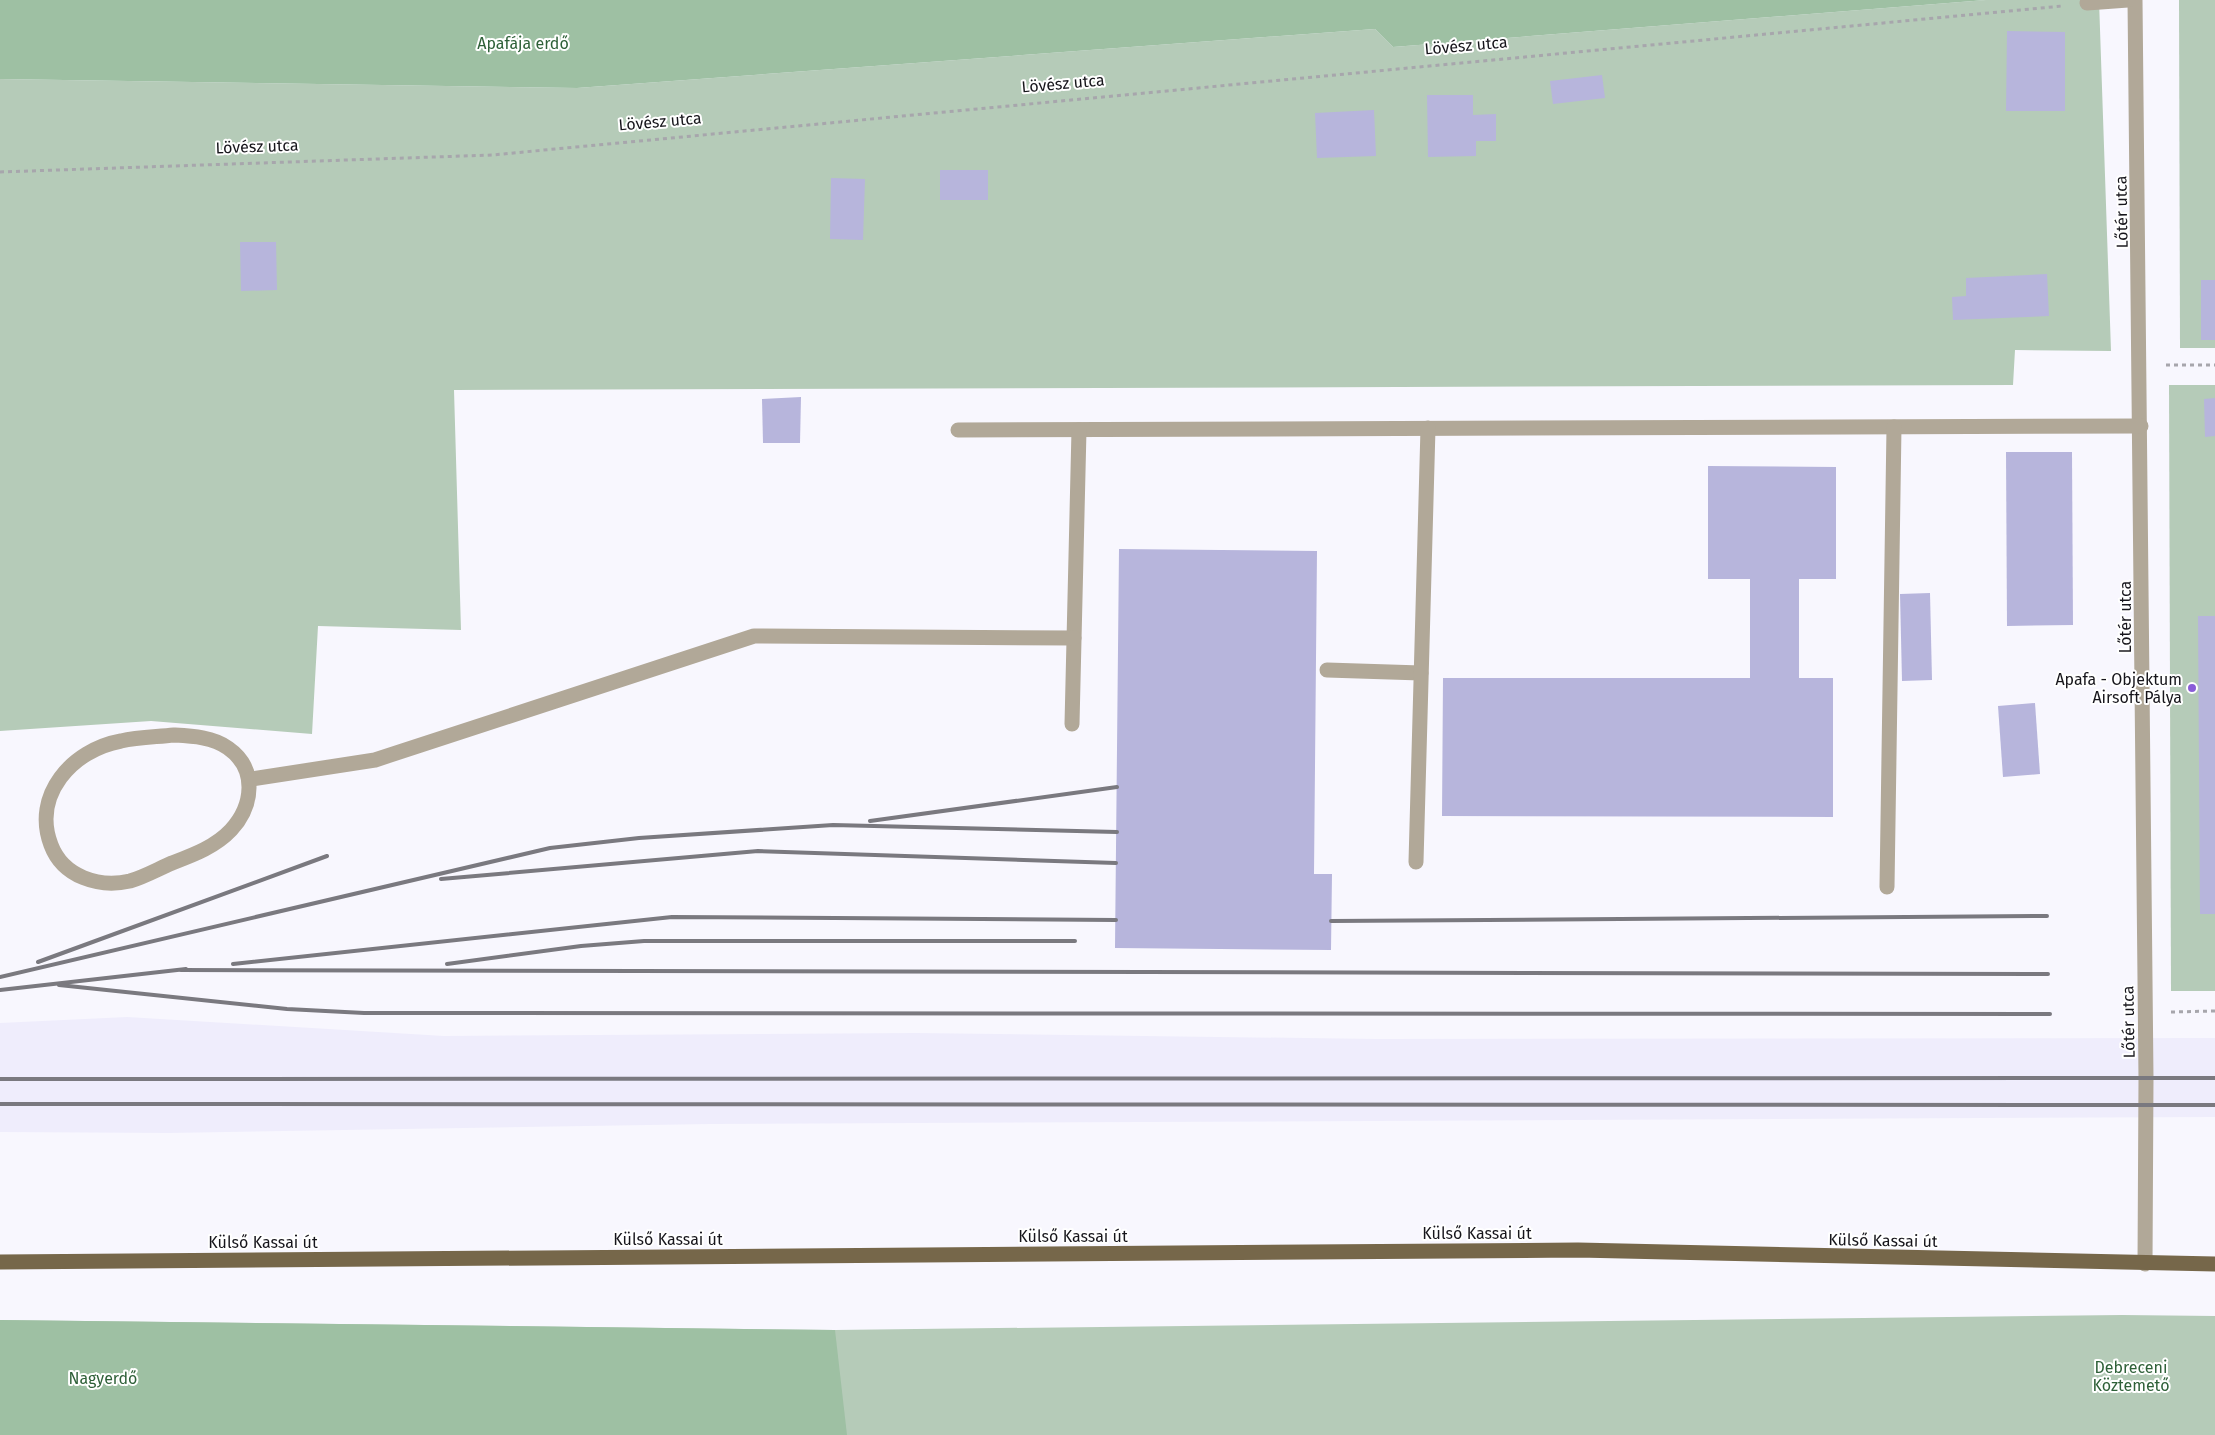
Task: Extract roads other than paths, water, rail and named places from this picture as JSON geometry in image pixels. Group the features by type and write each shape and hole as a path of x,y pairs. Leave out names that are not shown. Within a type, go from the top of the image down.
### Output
{"main road":[{"name":"Külső Kassai út","path":"0,1262 1578,1250 2145,1264 2215,1264"}],"street":[{"path":"2087,3 2128,0"},
{"name":"Lőtér utca","path":"2135,0 2140,365 2145,1264"},
{"path":"1887,886 1894,426"},
{"path":"958,430 2140,426"},
{"path":"1416,862 1428,428"},
{"path":"1072,724 1079,430"},
{"path":"250,779 375,760 754,636 1074,638"},
{"path":"1327,670 1421,673"},
{"path":"174,735 202,737 228,748 242,762 250,779 247,806 230,830 206,849 131,880 111,884 80,877 65,867 52,848 47,834 45,817 48,797 65,771 91,751 119,741 174,735"}],"railway":[{"path":"870,821 1117,787"},
{"path":"0,977 550,848 639,838 833,825 1117,832"},
{"path":"441,879 758,851 1116,863"},
{"path":"38,962 327,856"},
{"path":"1331,921 2047,916"},
{"path":"233,964 672,917 1116,920"},
{"path":"447,964 581,946 644,941 1075,941"},
{"path":"0,990 186,969"},
{"path":"181,970 2048,974"},
{"path":"59,985 287,1009 364,1013 2050,1014"},
{"path":"0,1079 2215,1078"},
{"path":"0,1104 2215,1105"}],"place":[{"name":"Apafa - Objektum Airsoft Pálya","path":"2192,688"}],"park label":[{"name":"Apafája erdő","path":"523,43"},
{"name":"Debreceni Köztemető","path":"2131,1376"},
{"name":"Nagyerdő","path":"103,1378"}]}
